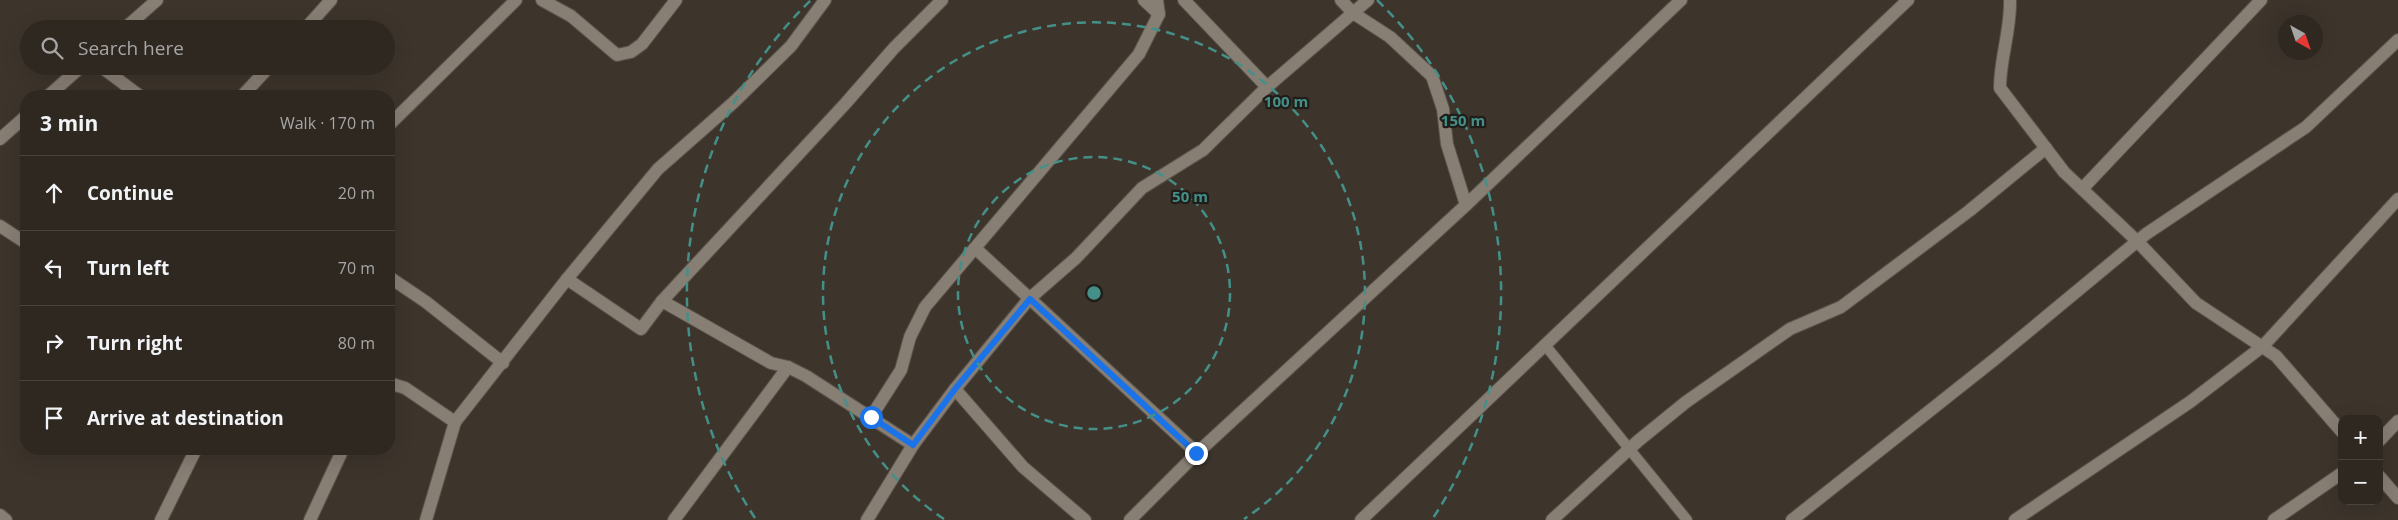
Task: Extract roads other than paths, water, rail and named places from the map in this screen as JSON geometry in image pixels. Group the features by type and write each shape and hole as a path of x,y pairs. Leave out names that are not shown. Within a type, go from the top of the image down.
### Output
{"street":[{"path":"134,20 157,0"},
{"path":"313,20 331,0"},
{"path":"395,119 516,0"},
{"path":"542,0 571,16 617,55 631,52 642,44 676,0"},
{"path":"426,520 456,422 567,279 658,169 734,102 791,46 825,0"},
{"path":"567,279 641,329 662,301 845,104 894,48 942,0"},
{"path":"1144,0 1159,14"},
{"path":"871,417 901,370 910,337 925,307 1139,54 1159,14 1157,0"},
{"path":"1184,0 1267,87"},
{"path":"1341,0 1353,13 1390,37 1432,76 1443,109 1447,144 1466,205"},
{"path":"867,520 913,445 955,389 1030,299 1076,258 1142,188 1203,150 1267,87 1368,0"},
{"path":"1130,520 1196,453 1466,205 1681,0"},
{"path":"1361,520 1908,0"},
{"path":"2010,0 2011,20 2000,72 2000,88 2064,172 2138,241 2196,303 2276,356 2338,427"},
{"path":"2082,189 2261,0"},
{"path":"1792,520 1995,359 2138,241 2306,127 2398,40"},
{"path":"55,90 72,75"},
{"path":"112,75 132,90"},
{"path":"248,90 262,75"},
{"path":"0,139 20,121"},
{"path":"1552,520 1630,448 1686,402 1790,329 1841,307 1962,216 2046,148"},
{"path":"2015,520 2190,402 2263,346 2398,200"},
{"path":"0,226 20,239"},
{"path":"975,248 1196,453"},
{"path":"395,281 426,302 503,363"},
{"path":"662,301 771,363 788,367 821,385 913,445"},
{"path":"674,520 788,367"},
{"path":"395,384 405,388 456,422"},
{"path":"955,389 1023,467 1085,520"},
{"path":"2383,437 2398,421"},
{"path":"161,520 193,455"},
{"path":"310,520 340,455"},
{"path":"2274,520 2338,476"},
{"path":"2383,481 2398,498"},
{"path":"0,515 6,520"}],"lane":[{"path":"1545,345 1687,520"}]}
